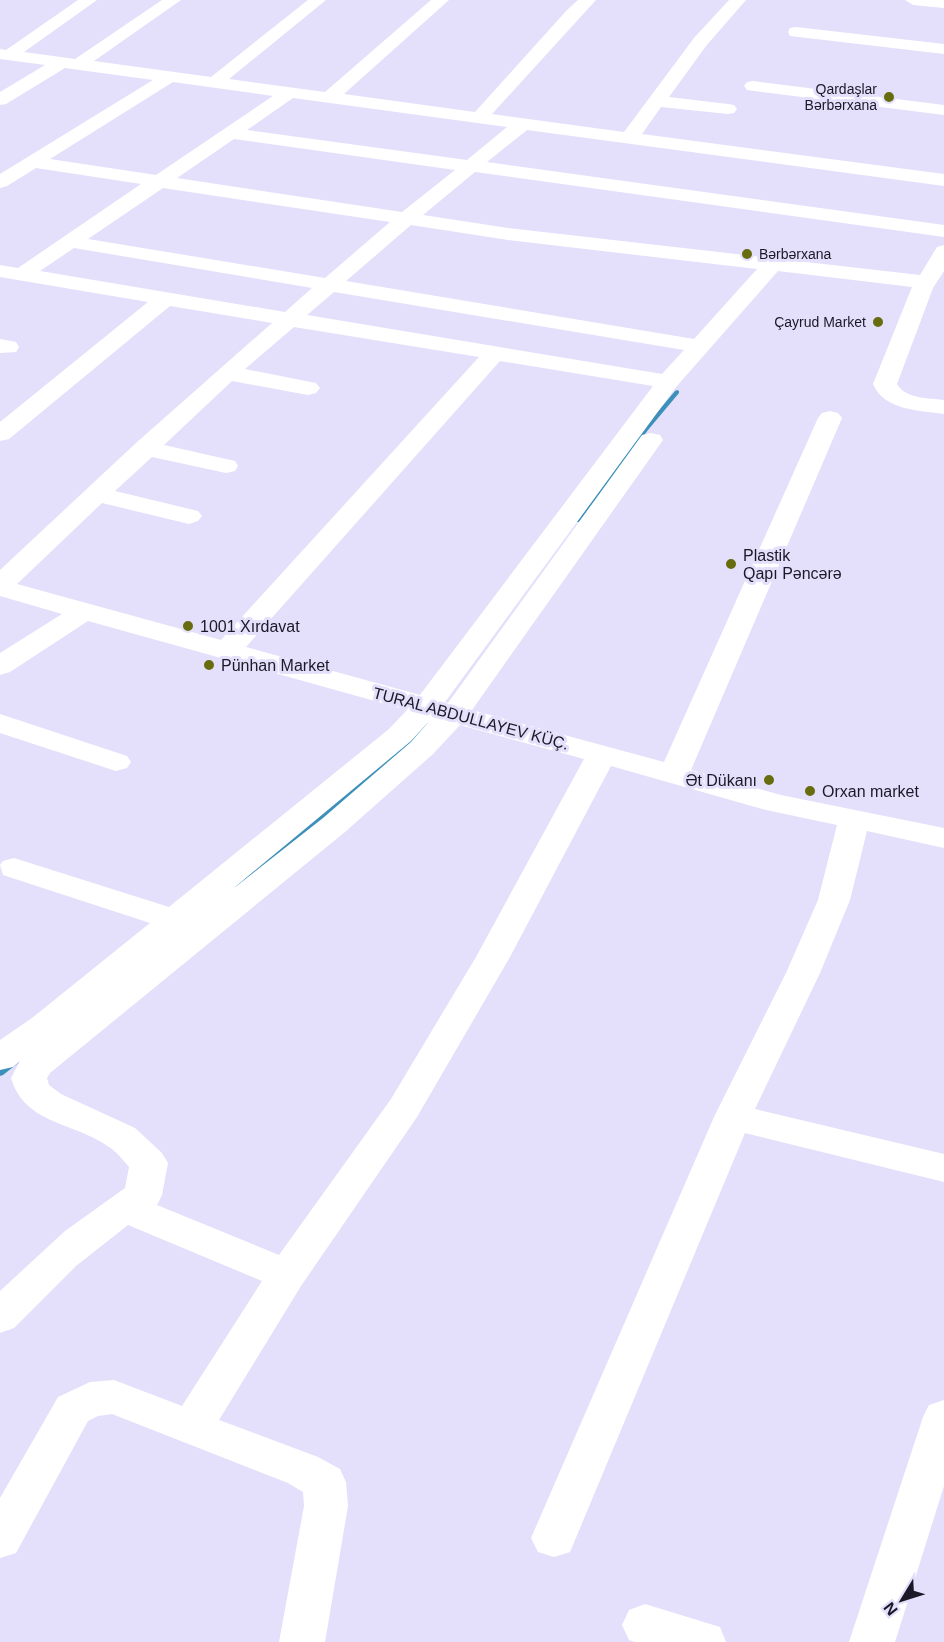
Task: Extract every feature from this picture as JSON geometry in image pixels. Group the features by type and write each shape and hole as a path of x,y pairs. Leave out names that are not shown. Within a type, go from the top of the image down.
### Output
{"street":[{"path":"4,54 89,0"},
{"path":"0,100 70,63 172,0"},
{"path":"214,83 318,0"},
{"path":"329,98 441,0"},
{"path":"480,117 573,13 588,0"},
{"path":"630,137 700,42 738,0"},
{"path":"913,0 944,3"},
{"path":"796,32 944,49"},
{"path":"4,54 944,180"},
{"path":"0,182 170,77"},
{"path":"753,87 814,87 944,110"},
{"path":"10,273 72,242 289,93"},
{"path":"656,101 728,109"},
{"path":"0,587 96,494 227,373 407,218 524,123"},
{"path":"231,133 469,168 944,231"},
{"path":"32,162 508,234 927,282"},
{"path":"72,242 698,346"},
{"path":"944,251 916,302 885,384 890,394 901,399 944,407"},
{"path":"0,1317 60,1257 104,1220 143,1195 149,1163 122,1137 48,1103 33,1091 29,1078 36,1065 334,825 422,748 441,709 669,382 698,346 773,264"},
{"path":"10,273 669,382"},
{"path":"0,434 166,298"},
{"path":"228,650 495,353"},
{"path":"227,373 308,388"},
{"path":"674,773 830,418"},
{"path":"0,1058 45,1026 400,735 441,709 651,440"},
{"path":"145,448 226,466"},
{"path":"96,494 189,516"},
{"name":"TURAL ABDULLAYEV KÜÇ.","path":"0,587 83,612 228,650 777,803 944,838"},
{"path":"0,666 83,612"},
{"path":"0,723 117,762"},
{"path":"191,1428 288,1275 404,1107 493,957 602,754"},
{"path":"554,1538 733,1117 804,973 834,900 854,820"},
{"path":"14,868 176,920"},
{"path":"733,1117 944,1168"},
{"path":"132,1204 142,1215 288,1275"},
{"path":"0,1539 73,1409 90,1399 114,1397 303,1470 324,1482 326,1506 302,1642"},
{"path":"872,1642 944,1416"},
{"path":"645,1625 703,1642"}],"waterway":[{"path":"577,521 646,429 677,392"},
{"path":"238,885 377,771 427,725"},
{"path":"0,1073 14,1062"}],"place":[{"name":"Qardaşlar Bərbərxana","path":"889,97"},
{"name":"Bərbərxana","path":"747,254"},
{"name":"Çayrud Market","path":"878,322"},
{"name":"Plastik Qapı Pəncərə","path":"731,564"},
{"name":"1001 Xırdavat","path":"188,626"},
{"name":"Pünhan Market","path":"209,665"},
{"name":"Ət Dükanı","path":"769,780"},
{"name":"Orxan market","path":"810,791"}]}
